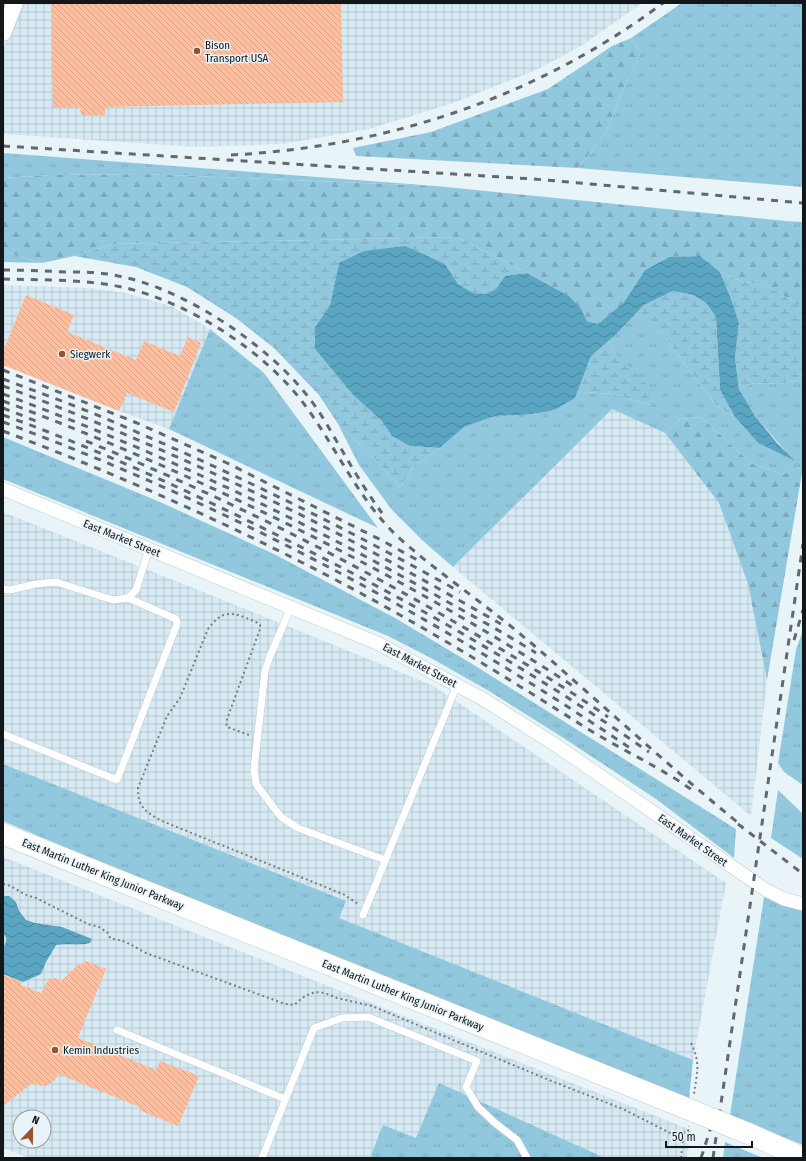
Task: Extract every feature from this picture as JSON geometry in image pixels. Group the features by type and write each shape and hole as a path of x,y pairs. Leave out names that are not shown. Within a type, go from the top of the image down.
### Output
{"main road":[{"name":"East Martin Luther King Junior Parkway","path":"3,834 683,1107 752,1135 802,1158"}],"street":[{"path":"3,33 15,3"},
{"name":"East Market Street","path":"3,489 377,643 483,699 557,746 766,890 784,899 803,904"}],"lane":[{"path":"128,598 136,590 149,549"},
{"path":"3,589 10,590 36,584 56,582 113,600 128,598 176,619 177,624 117,780 3,734"},
{"path":"291,607 265,671 254,770 256,784 281,817 298,828 385,860"},
{"path":"364,912 457,685"},
{"path":"262,1158 314,1028 342,1018 368,1017 477,1061 466,1087 478,1107 495,1123 517,1140 527,1158"},
{"path":"117,1030 285,1099"}],"path":[{"path":"257,738 230,728 227,726 226,722 260,629 260,625 237,614 220,616 214,620 208,629 180,698 167,716 138,788 138,796 144,810 162,821 345,895 364,912"},
{"path":"681,1158 683,1140 682,1134"}],"shaded area":[{"path":"21,3 642,3 581,46 536,70 453,103 369,129 282,144 196,147 3,134 3,49"},
{"path":"3,285 89,288 126,293 171,306 210,329 169,429 3,365"},
{"path":"612,409 665,433 719,503 748,584 767,680 751,816 453,567"},
{"path":"3,512 432,685 726,883 693,1060 338,918 346,901 3,764"},
{"name":"Kemin Industries","path":"3,857 691,1130 687,1158 29,1158 3,1148"}],"green space":[{"path":"682,3 803,3 803,187 578,168 605,134 641,52 631,38"},
{"path":"631,38 641,52 605,134 578,168 356,156 353,148 431,132 548,89 612,46"},
{"path":"3,153 436,186 145,174 50,175 3,178"},
{"path":"145,174 436,186 786,221 803,230 803,308 770,287 738,280 720,272 700,256 669,257 645,270 624,302 598,324 587,321 581,310 569,296 457,237 113,244 74,256 42,263 14,255 3,249 3,178 50,175"},
{"path":"786,221 803,222 803,230"},
{"path":"457,237 527,273 505,276 496,289 486,295 473,293 458,284 445,264 339,263 330,305 315,327 315,349 353,395 381,420 392,436 410,446 440,448 414,466 400,487 375,459 338,424 319,395 274,348 236,318 187,287 136,267 74,256 113,244"},
{"path":"3,249 14,255 42,263 3,262"},
{"path":"720,272 738,280 770,287 803,308 803,371 799,380 780,384 754,383 739,389 735,358 739,323"},
{"path":"673,291 693,295 706,303 716,317 720,390 735,417 717,406 663,335 634,315 644,305"},
{"path":"634,314 663,335 717,406 735,417 758,443 793,460 755,416 739,389 754,383 780,384 799,380 803,371 803,467 783,474 751,463 701,417 680,419 665,433 612,409 453,567 422,540 392,510 359,465 338,424 375,459 400,487 414,466 440,448 464,427 495,416 546,412 585,392 612,394 651,405 613,351 608,341"},
{"path":"210,329 264,373 378,528 169,429"},
{"path":"608,341 613,351 652,389 657,397 651,405 612,394 585,392 575,398 591,356"},
{"path":"701,417 751,463 783,474 803,467 767,680 748,584 719,503 665,433 680,419"},
{"path":"3,437 160,502 274,554 395,618 469,662 736,829 734,858 656,799 489,691 431,658 388,636 3,479"},
{"path":"803,630 803,785 784,772 778,763 796,650"},
{"path":"3,764 346,901 339,918 693,1060 689,1099 136,877 3,821"},
{"path":"778,790 803,814 803,859 771,838"},
{"path":"764,897 803,911 803,1145 730,1115"},
{"path":"439,1083 605,1158 370,1158 383,1125 416,1138"},
{"path":"725,1142 763,1158 723,1158"}],"water":[{"path":"405,246 445,264 458,284 473,293 486,294 496,289 505,276 527,273 569,296 581,309 587,321 598,324 624,302 645,270 669,257 700,256 720,272 739,323 735,358 739,389 755,416 777,443 795,461 758,443 735,417 720,390 716,317 706,303 693,295 673,291 644,305 613,337 591,356 575,398 556,409 546,412 495,416 464,427 440,448 410,446 392,436 381,420 353,395 315,349 315,327 330,305 339,263 364,251"},
{"path":"3,896 9,896 16,902 19,911 26,920 35,923 62,927 92,939 90,943 56,945 41,974 23,982 3,974 3,950 6,938 3,933"}],"building":[{"name":"Bison Transport USA","path":"51,3 341,3 343,102 105,107 105,115 81,115 80,107 53,108"},
{"name":"Siegwerk","path":"26,295 74,315 67,332 136,360 144,341 180,356 188,337 201,343 174,412 127,393 119,411 3,365 3,352"},
{"name":"Kemin Industries","path":"86,961 106,969 78,1038 156,1070 160,1061 199,1076 178,1126 139,1110 140,1107 58,1074 55,1080 46,1086 31,1084 3,1106 3,975 22,982 21,985 41,993 49,979 56,978 61,981 80,963 82,965"}],"railway":[{"path":"231,155 289,150 347,141 403,128 459,111 513,90 565,65 615,36 663,3"},
{"path":"3,146 534,179 803,203"},
{"path":"3,270 92,272 118,276 170,293 223,322 248,339 271,358 292,378 314,404 382,513"},
{"path":"3,279 62,280 107,284 148,294 174,304 199,317 225,332 249,349 290,387 307,408 360,491 384,523 398,537 533,644 683,777 742,826"},
{"path":"3,370 137,423 227,463 381,540 421,562"},
{"path":"3,379 100,416 216,467 298,506 380,548 460,592"},
{"path":"3,386 115,430 261,496 374,553 501,624"},
{"path":"3,394 113,437 275,510 380,564 536,653"},
{"path":"3,401 151,461 296,528 437,603 573,686"},
{"path":"3,408 41,423"},
{"path":"3,415 111,457 216,505 379,587 517,666 606,722 649,752"},
{"path":"3,422 86,454 168,489 249,527 328,567 406,609 483,654 559,701 633,750"},
{"path":"3,431 80,461 194,510 340,582 444,641 594,733 667,774 695,792"},
{"path":"86,441 224,501 358,568 508,653 608,717"},
{"path":"713,1158 803,544"},
{"path":"794,640 803,610"},
{"path":"738,824 803,874"},
{"path":"701,1158 715,1115"}],"place":[{"name":"Bison Transport USA","path":"197,51"},
{"name":"Siegwerk","path":"62,354"},
{"name":"Kemin Industries","path":"55,1050"}]}
